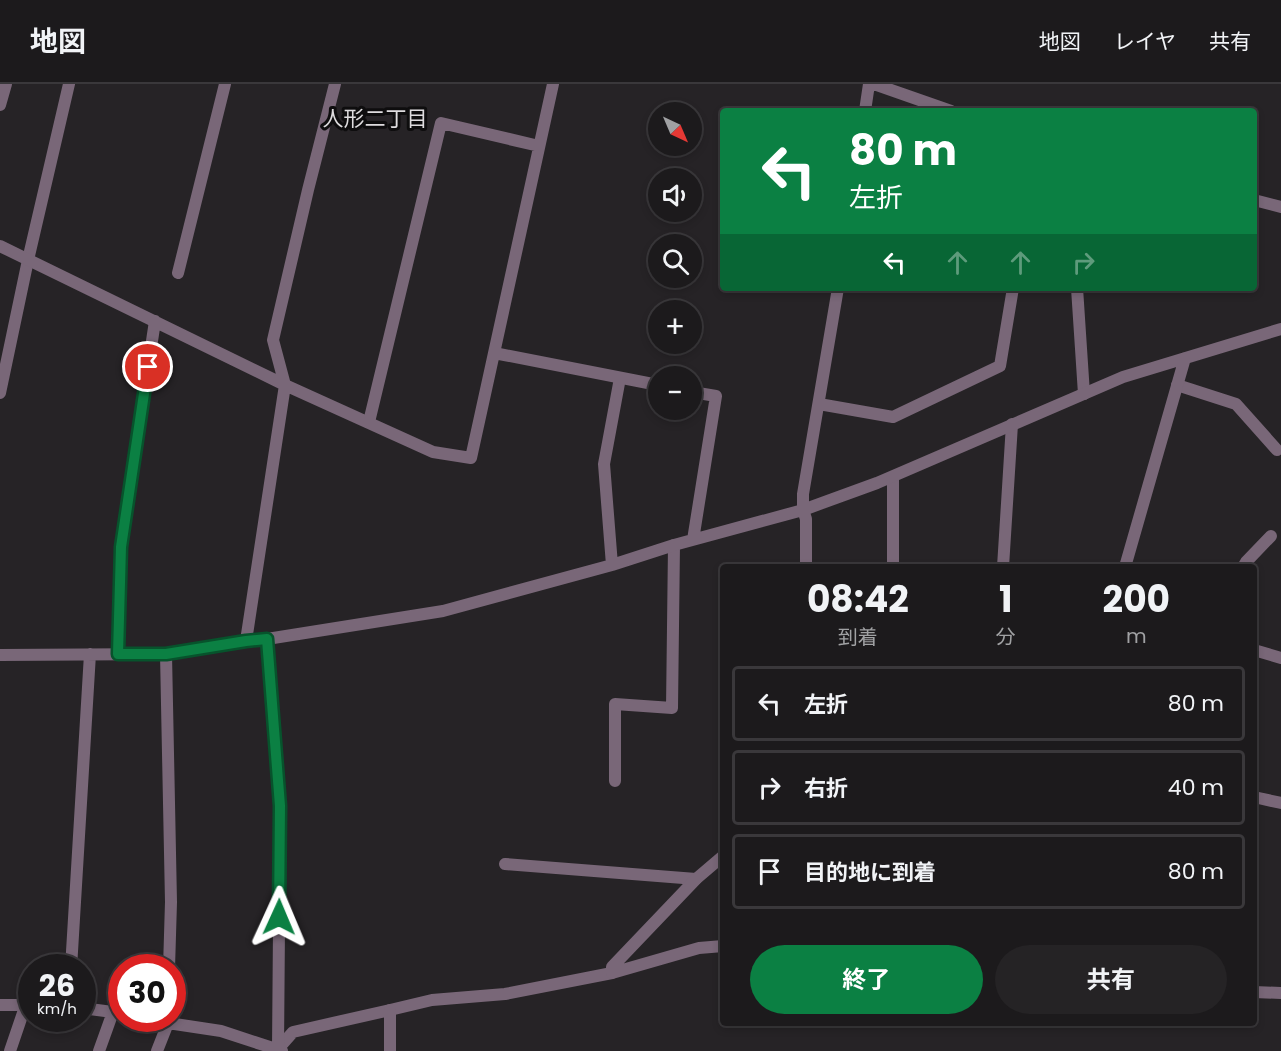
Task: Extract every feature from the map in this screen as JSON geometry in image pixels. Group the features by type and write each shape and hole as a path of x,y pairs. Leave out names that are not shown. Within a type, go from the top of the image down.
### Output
{"street":[{"path":"0,105 6,84"},
{"path":"0,393 69,84"},
{"path":"178,273 225,84"},
{"path":"246,641 285,385 273,340 335,84"},
{"path":"0,246 285,385 432,452 471,458 553,84"},
{"path":"865,108 869,84"},
{"path":"874,84 942,108"},
{"path":"369,422 441,123 539,146"},
{"path":"1257,201 1281,207"},
{"path":"806,564 806,519 803,510 803,494 838,291"},
{"path":"819,404 893,417 1000,366 1012,291"},
{"path":"1077,291 1084,394"},
{"path":"118,654 121,547 155,321"},
{"path":"0,655 166,654 443,611 803,510 893,477 1123,377 1281,329"},
{"path":"494,353 648,383"},
{"path":"1126,564 1185,358"},
{"path":"612,565 604,464 620,378"},
{"path":"1177,385 1236,404 1277,450"},
{"path":"693,540 716,396 702,394"},
{"path":"1003,564 1012,424"},
{"path":"893,477 893,564"},
{"path":"1244,564 1271,536"},
{"path":"615,781 615,704 672,708 674,545"},
{"path":"267,639 280,806 280,1050"},
{"path":"1257,651 1281,658"},
{"path":"72,954 90,654"},
{"path":"166,654 171,902 169,954"},
{"path":"1257,798 1281,803"},
{"path":"612,973 612,967 696,879 720,859"},
{"path":"505,864 696,879"},
{"path":"280,1050 293,1032 432,1000 505,994 612,973 699,948 720,946"},
{"path":"1257,992 1281,993"},
{"path":"0,1005 18,1005"},
{"path":"390,1010 390,1051"},
{"path":"186,1024 221,1030 280,1050"},
{"path":"10,1051 18,1032"},
{"path":"99,1051 108,1032"},
{"path":"157,1051 164,1032"}],"district":[{"name":"人形二丁目","path":"375,119"}],"route":[{"path":"148,367 121,547 118,654 166,654 267,639 280,806 279,917"}]}
